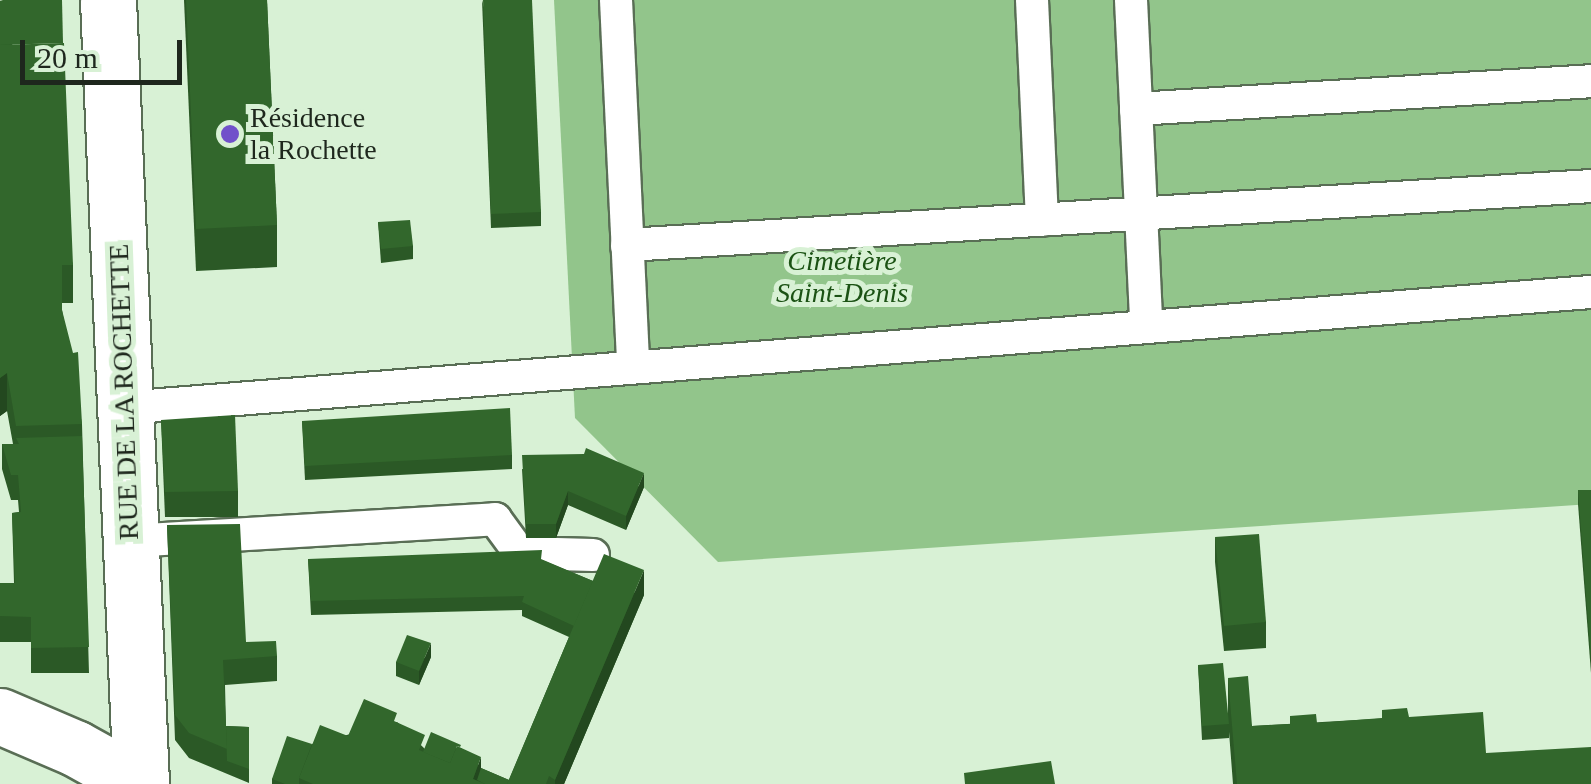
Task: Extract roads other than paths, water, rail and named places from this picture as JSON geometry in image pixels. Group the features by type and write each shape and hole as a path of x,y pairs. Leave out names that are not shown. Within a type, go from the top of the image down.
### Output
{"street":[{"name":"RUE DE LA ROCHETTE","path":"108,0 122,408 141,784"},
{"path":"0,716 75,748 141,784"}],"lane":[{"path":"616,0 632,366"},
{"path":"1032,0 1042,220"},
{"path":"1131,0 1146,324"},
{"path":"1136,109 1591,81"},
{"path":"627,245 1591,186"},
{"path":"122,408 1146,324 1591,292"},
{"path":"130,541 495,519 520,553 593,555"}],"place":[{"name":"Résidence la Rochette","path":"230,134"}],"park label":[{"name":"Cimetière Saint-Denis","path":"842,277"}]}
